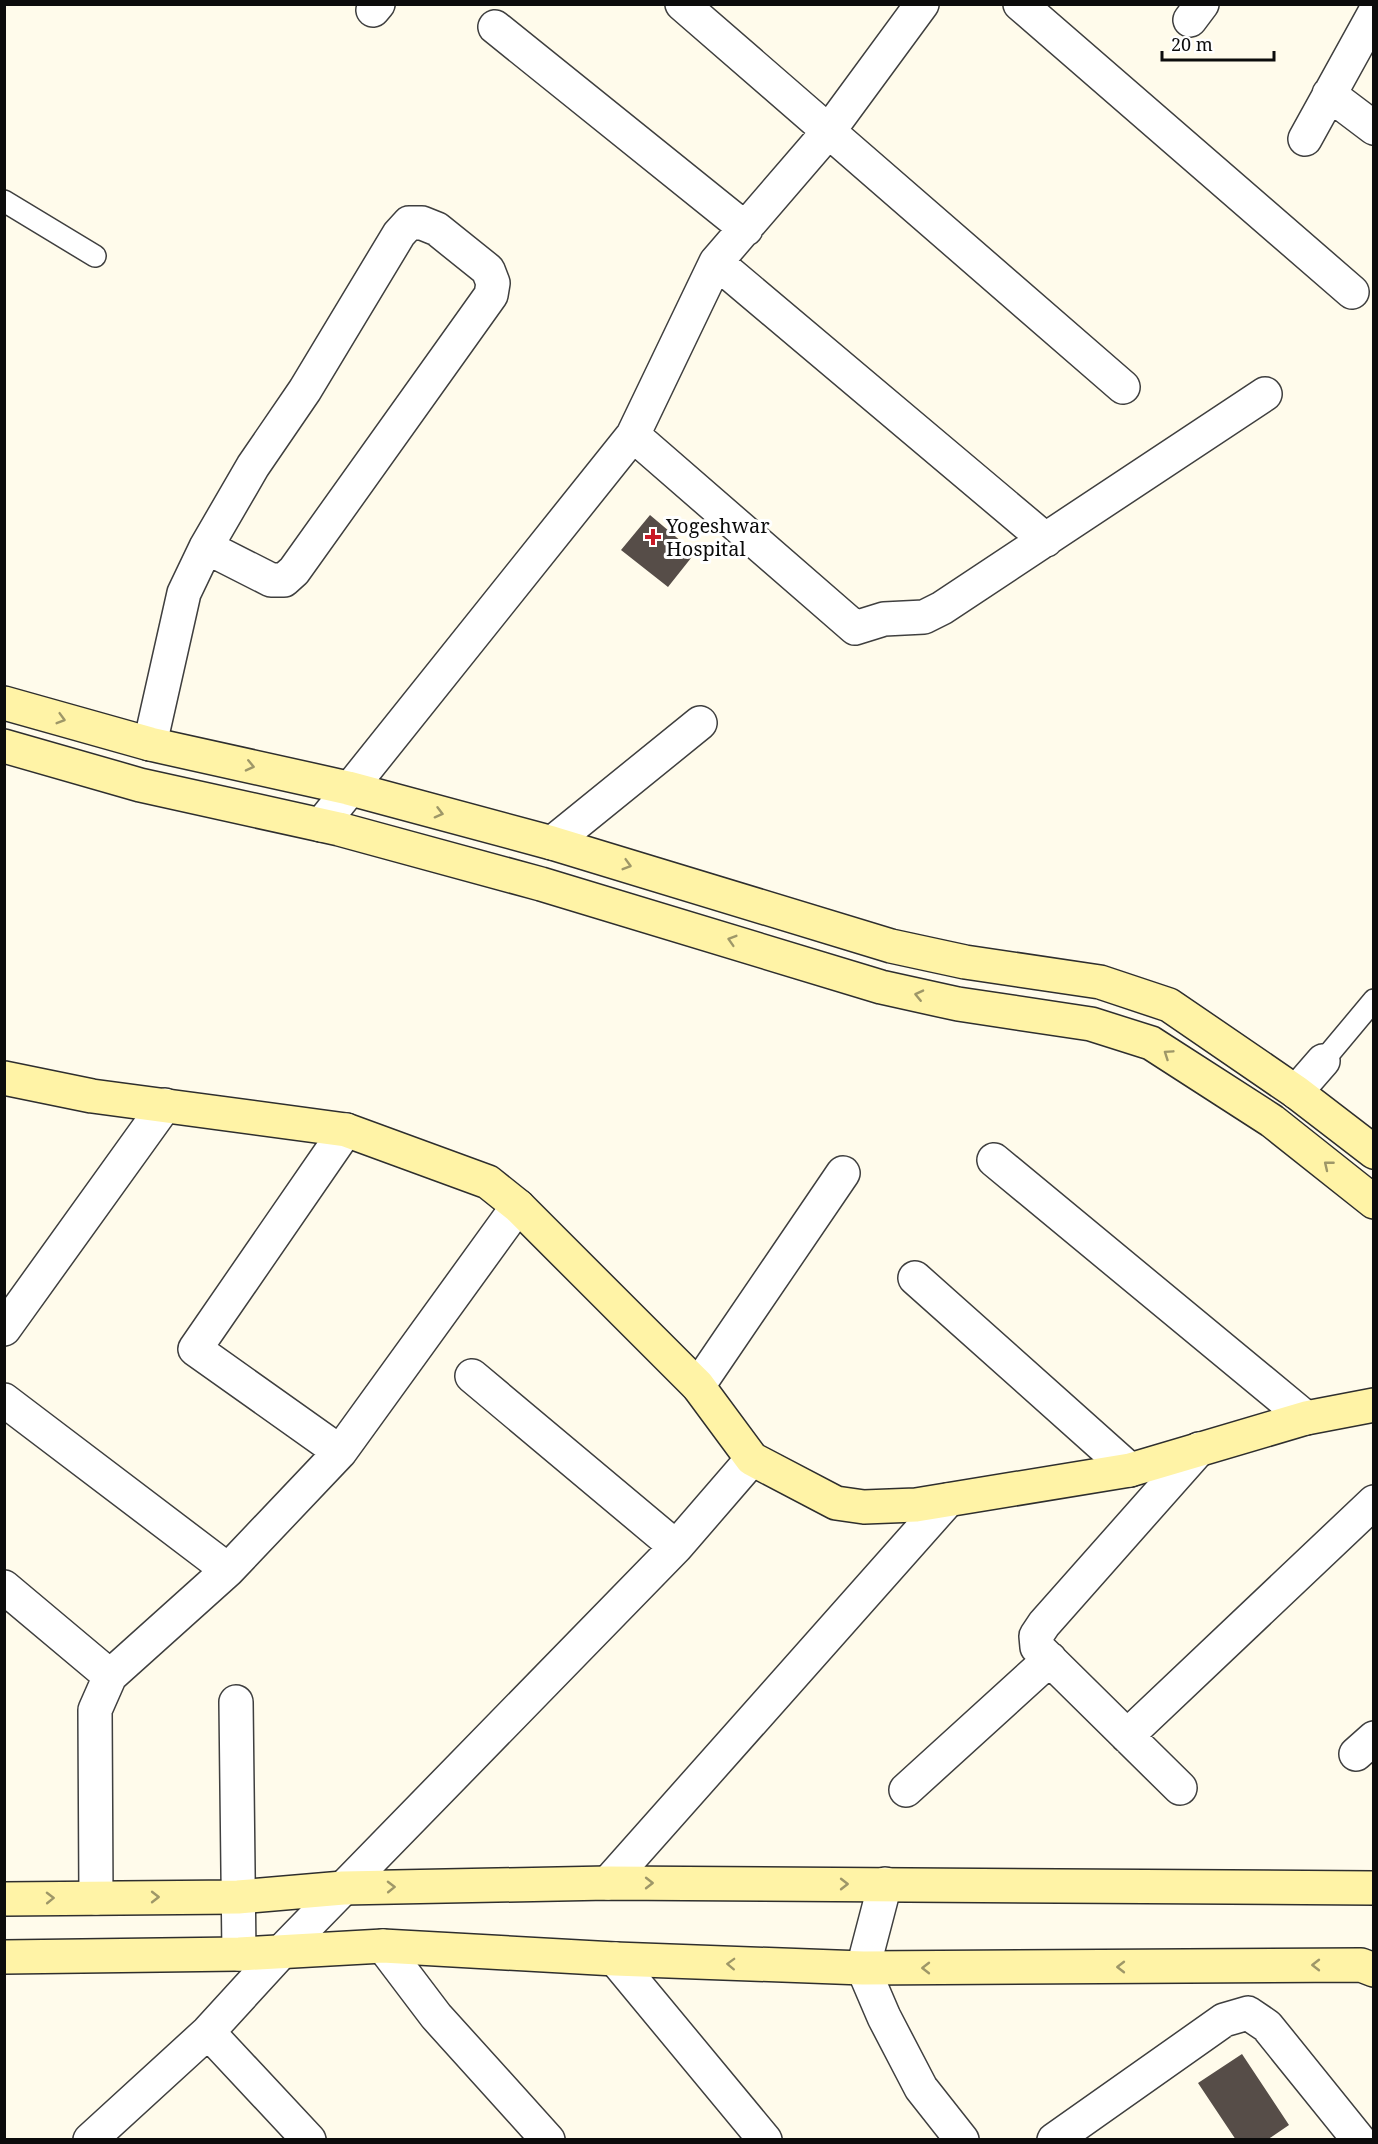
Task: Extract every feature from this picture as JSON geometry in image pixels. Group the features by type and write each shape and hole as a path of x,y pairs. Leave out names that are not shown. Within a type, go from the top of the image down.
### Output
{"street":[{"path":"682,4 1123,387"},
{"path":"321,825 348,788 633,435 716,262 828,132 922,4"},
{"path":"1020,4 1352,292"},
{"path":"1305,140 1374,14"},
{"path":"495,27 746,229"},
{"path":"1329,94 1374,128"},
{"path":"150,744 184,594 206,548 253,466 305,390 399,234 409,223 422,223 437,229 488,270 493,283 491,295 294,571 284,580 271,580 206,548"},
{"path":"716,262 1046,540"},
{"path":"633,435 855,628 884,619 905,619 933,612 1046,540 1265,394"},
{"path":"4,703 150,744 348,788 552,843 891,946 965,962 1100,982 1169,1005 1296,1092 1374,1152"},
{"path":"552,843 700,723"},
{"path":"4,746 140,784 321,825 604,902 881,987 958,1004 1091,1024 1151,1043 1272,1121 1374,1202"},
{"path":"958,1004 965,962"},
{"path":"1296,1092 1323,1061"},
{"path":"4,1078 92,1096 346,1130 488,1182 518,1206 698,1386 752,1459 836,1503 864,1507 948,1500 1130,1470 1306,1418 1374,1405"},
{"path":"4,1329 165,1105"},
{"path":"340,1452 195,1349 346,1130"},
{"path":"994,1160 1306,1418"},
{"path":"698,1386 843,1173"},
{"path":"96,1898 95,1710 110,1676 228,1570 340,1452 518,1206"},
{"path":"915,1278 1130,1470"},
{"path":"472,1376 676,1547"},
{"path":"4,1400 228,1570"},
{"path":"1180,1788 1037,1647 1036,1636 1044,1624 1199,1449"},
{"path":"90,2139 208,2032 282,1951 676,1547 752,1459"},
{"path":"608,1883 948,1500"},
{"path":"1127,1736 1374,1502"},
{"path":"4,1587 110,1676"},
{"path":"906,1790 1050,1659"},
{"path":"236,1702 239,1954"},
{"path":"4,1899 238,1897 344,1888 608,1883 1374,1888"},
{"path":"885,1884 863,1968 884,2017 921,2088 962,2139"},
{"path":"4,1957 239,1954 383,1946 615,1959 863,1968 1361,1965 1374,1970"},
{"path":"383,1946 436,2016 548,2139"},
{"path":"615,1959 765,2139"},
{"path":"1054,2139 1224,2020 1248,2013 1267,2026 1359,2139"},
{"path":"208,2032 309,2139"}],"lane":[{"path":"4,201 95,256"},
{"path":"1323,1061 1374,1000"}],"building":[{"path":"650,515 695,553 668,587 621,550"},
{"path":"1242,2054 1289,2125 1267,2140 1236,2140 1198,2083"}],"place":[{"name":"Yogeshwar Hospital","path":"653,537"}]}
